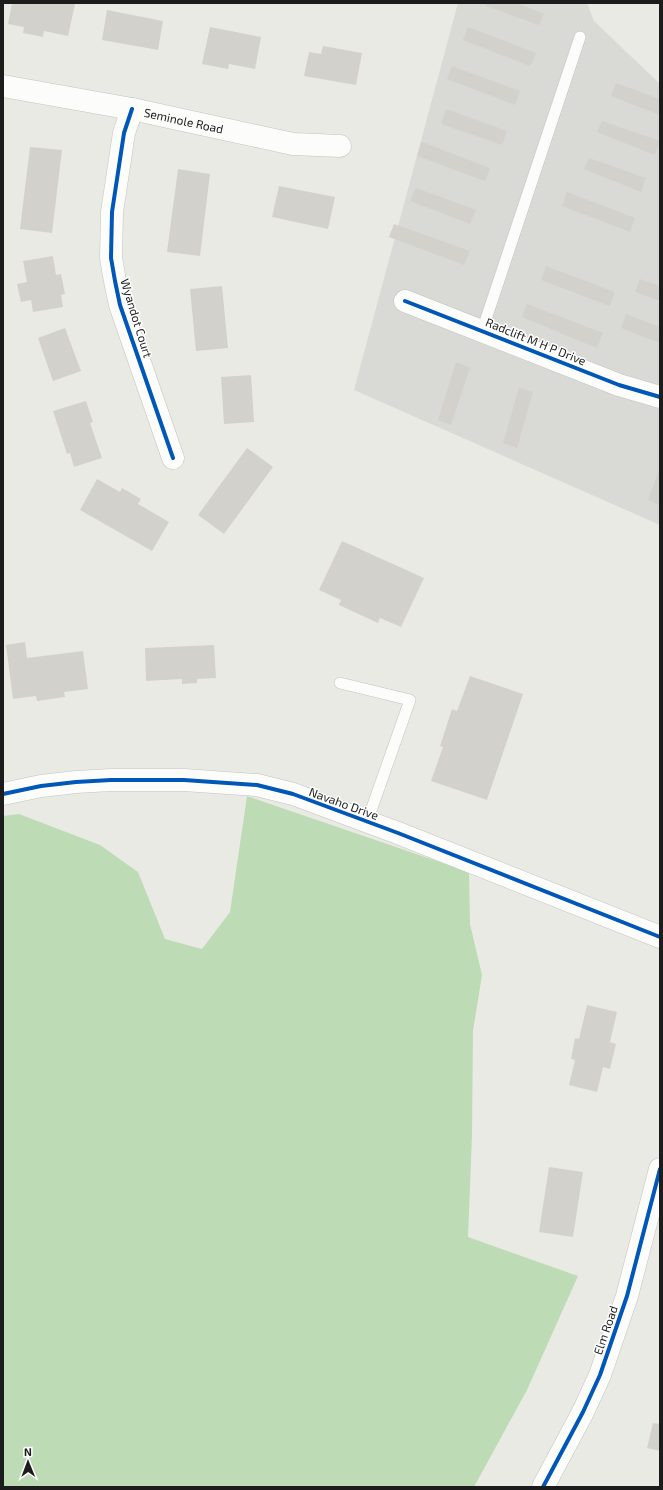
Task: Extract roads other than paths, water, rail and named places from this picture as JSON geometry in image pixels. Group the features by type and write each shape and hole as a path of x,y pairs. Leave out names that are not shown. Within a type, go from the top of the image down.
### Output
{"street":[{"name":"Seminole Road","path":"3,86 132,109 293,144 340,146"},
{"name":"Wyandot Court","path":"132,109 124,133 112,212 111,258 114,281 120,305 173,458"},
{"name":"Radclift M H P Drive","path":"405,301 619,385 660,397"},
{"name":"Navaho Drive","path":"3,794 41,786 111,780 184,780 257,785 292,794 367,822 660,937"},
{"name":"Elm Road","path":"543,1487 583,1412 600,1375 627,1296 660,1169"}],"lane":[{"path":"482,331 580,37"},
{"path":"340,682 410,700 367,822"}]}
